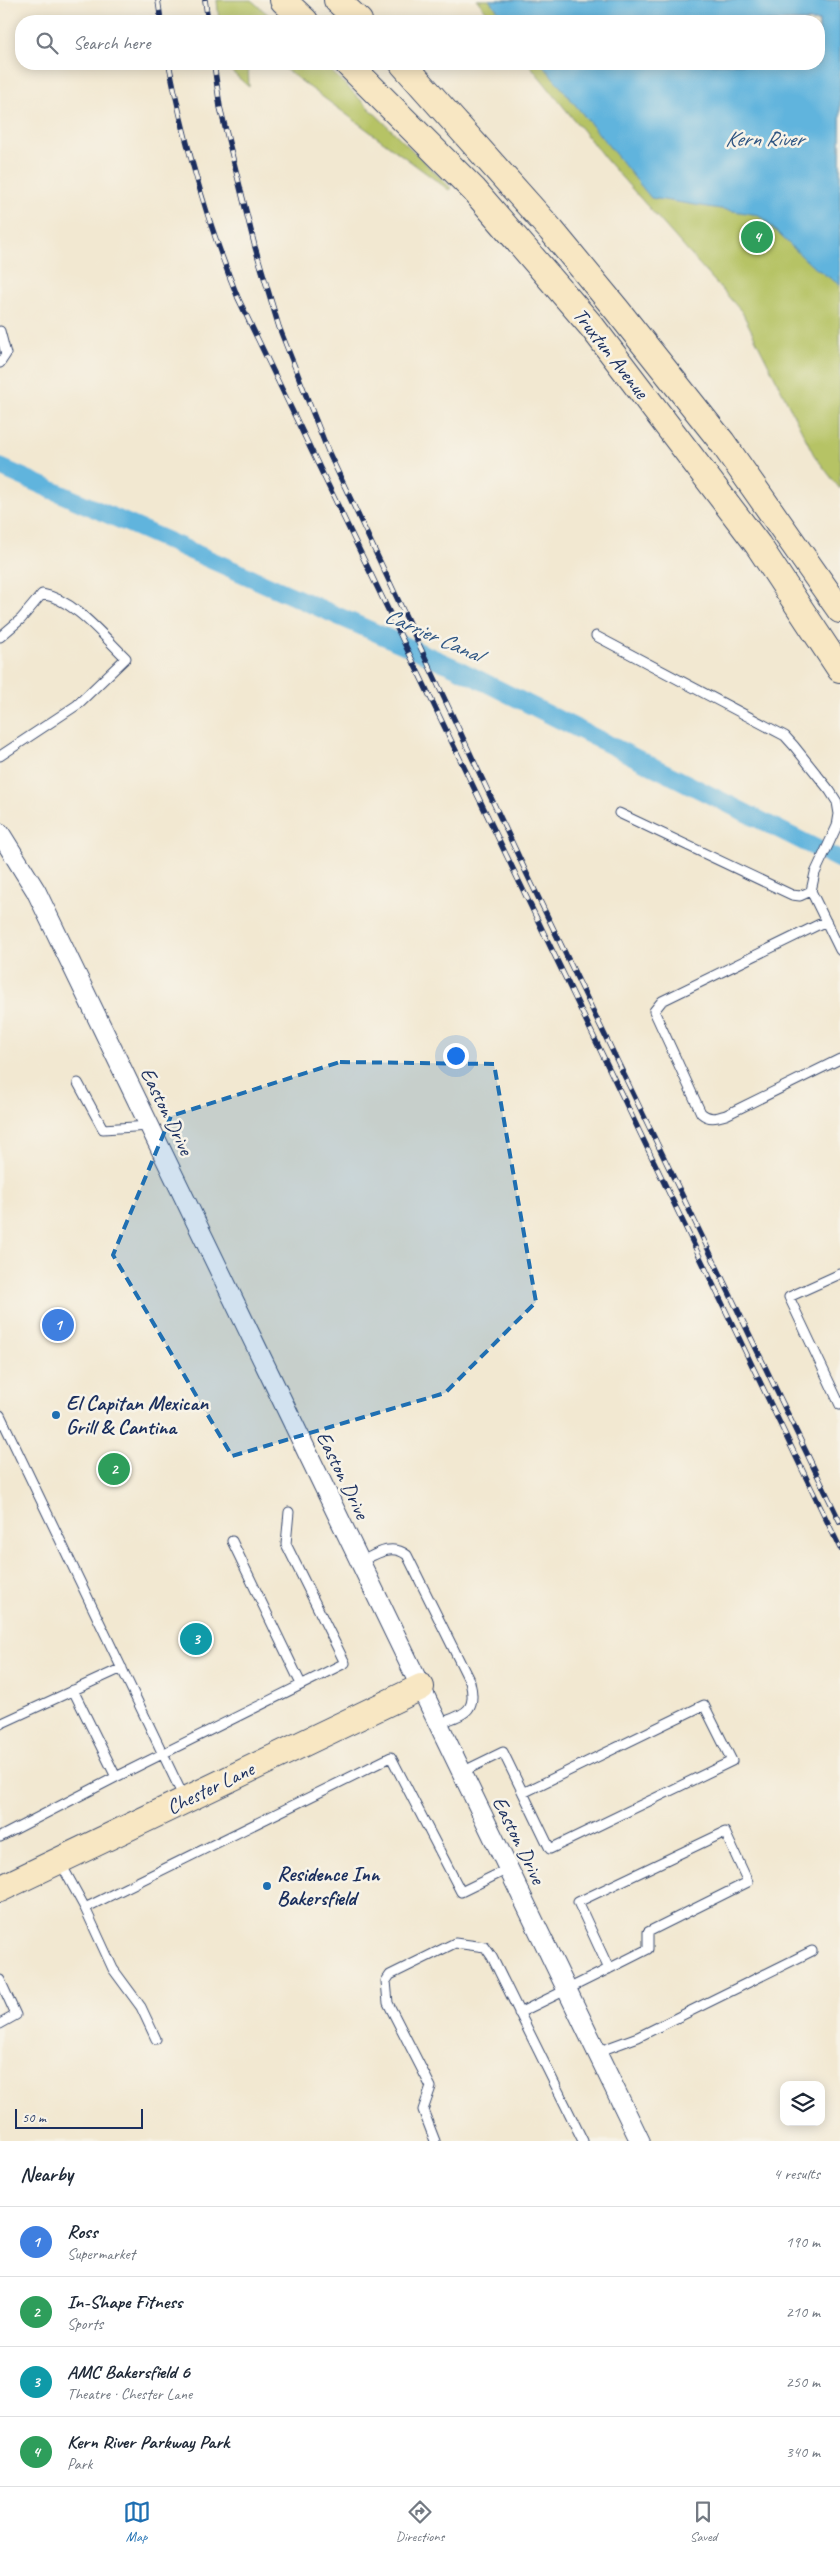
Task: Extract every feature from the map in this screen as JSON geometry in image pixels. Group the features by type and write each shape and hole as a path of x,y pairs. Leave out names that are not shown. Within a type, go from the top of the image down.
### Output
{"main road":[{"path":"283,0 299,15"},
{"path":"337,0 353,15"},
{"name":"Truxtun Avenue","path":"354,70 474,190 593,328 758,544 840,669"},
{"name":"Truxtun Avenue","path":"408,70 551,230 617,310 722,442 840,610"},
{"name":"Chester Lane","path":"0,1889 421,1687"}],"street":[{"name":"Easton Drive","path":"0,833 36,891 640,2141"}],"lane":[{"path":"0,331 6,354 0,364"},
{"path":"0,637 21,619 42,594 57,596 86,619 126,658 77,705 0,756"},
{"path":"596,636 785,736 830,791 837,802 839,814 837,826 815,873 811,891 840,950"},
{"path":"618,813 792,895 800,896 811,891"},
{"path":"826,921 662,1001 654,1011 701,1113 707,1117 716,1118 726,1115 840,1059"},
{"path":"78,1083 103,1129 149,1126"},
{"path":"840,1274 790,1297 840,1405"},
{"path":"0,1415 185,1800"},
{"path":"0,1837 116,1776 345,1663 286,1544 289,1512"},
{"path":"232,1541 301,1684"},
{"path":"360,1562 386,1549 399,1549 407,1555 470,1682 474,1697 472,1705 466,1713 438,1724"},
{"path":"0,1724 122,1668"},
{"path":"73,1690 116,1776"},
{"path":"462,1772 503,1752 550,1849 732,1762 704,1705 523,1793"},
{"path":"86,1908 391,1757 461,1892 508,1869"},
{"path":"519,2013 609,1969 648,1949 648,1932 748,1882 725,1832 578,1902 609,1969"},
{"path":"59,1860 86,1908 113,1969 141,2007 156,2039"},
{"path":"435,2141 423,2110 431,2087 388,2003 386,1981 390,1975 455,1943 484,1947 492,1957 583,2141"},
{"path":"597,2052 638,2037 812,1951"},
{"path":"0,1980 16,2014 0,2024"}],"highlighted area":[{"path":"340,1062 494,1064 536,1302 445,1393 232,1456 113,1255 171,1116"}],"green space":[{"path":"217,0 251,0 269,15 218,15"},
{"name":"Kern River","path":"477,0 840,0 840,489 814,455 742,312 608,162 534,70 825,70 825,15 489,15"},
{"path":"230,70 248,70 249,87"},
{"path":"286,70 330,70 451,188 449,190"}],"water":[{"name":"Kern River","path":"489,0 840,0 840,285 811,265 759,215 651,198 547,70 825,70 825,15 502,15"}],"waterway":[{"name":"Carrier Canal","path":"0,467 456,668 840,860"}],"railway":[{"path":"158,0 160,15"},
{"path":"205,0 207,15"},
{"path":"170,70 198,183 216,241 238,298 840,1548"},
{"path":"215,70 220,107 255,247 279,327 328,451 525,870 840,1522"}],"place":[{"name":"Kern River Parkway Park","path":"757,237"},
{"name":"Ross","path":"58,1325"},
{"name":"El Capitan Mexican Grill & Cantina","path":"56,1415"},
{"name":"In-Shape Fitness","path":"114,1469"},
{"name":"AMC Bakersfield 6","path":"196,1639"},
{"name":"Residence Inn Bakersfield","path":"267,1886"}]}
